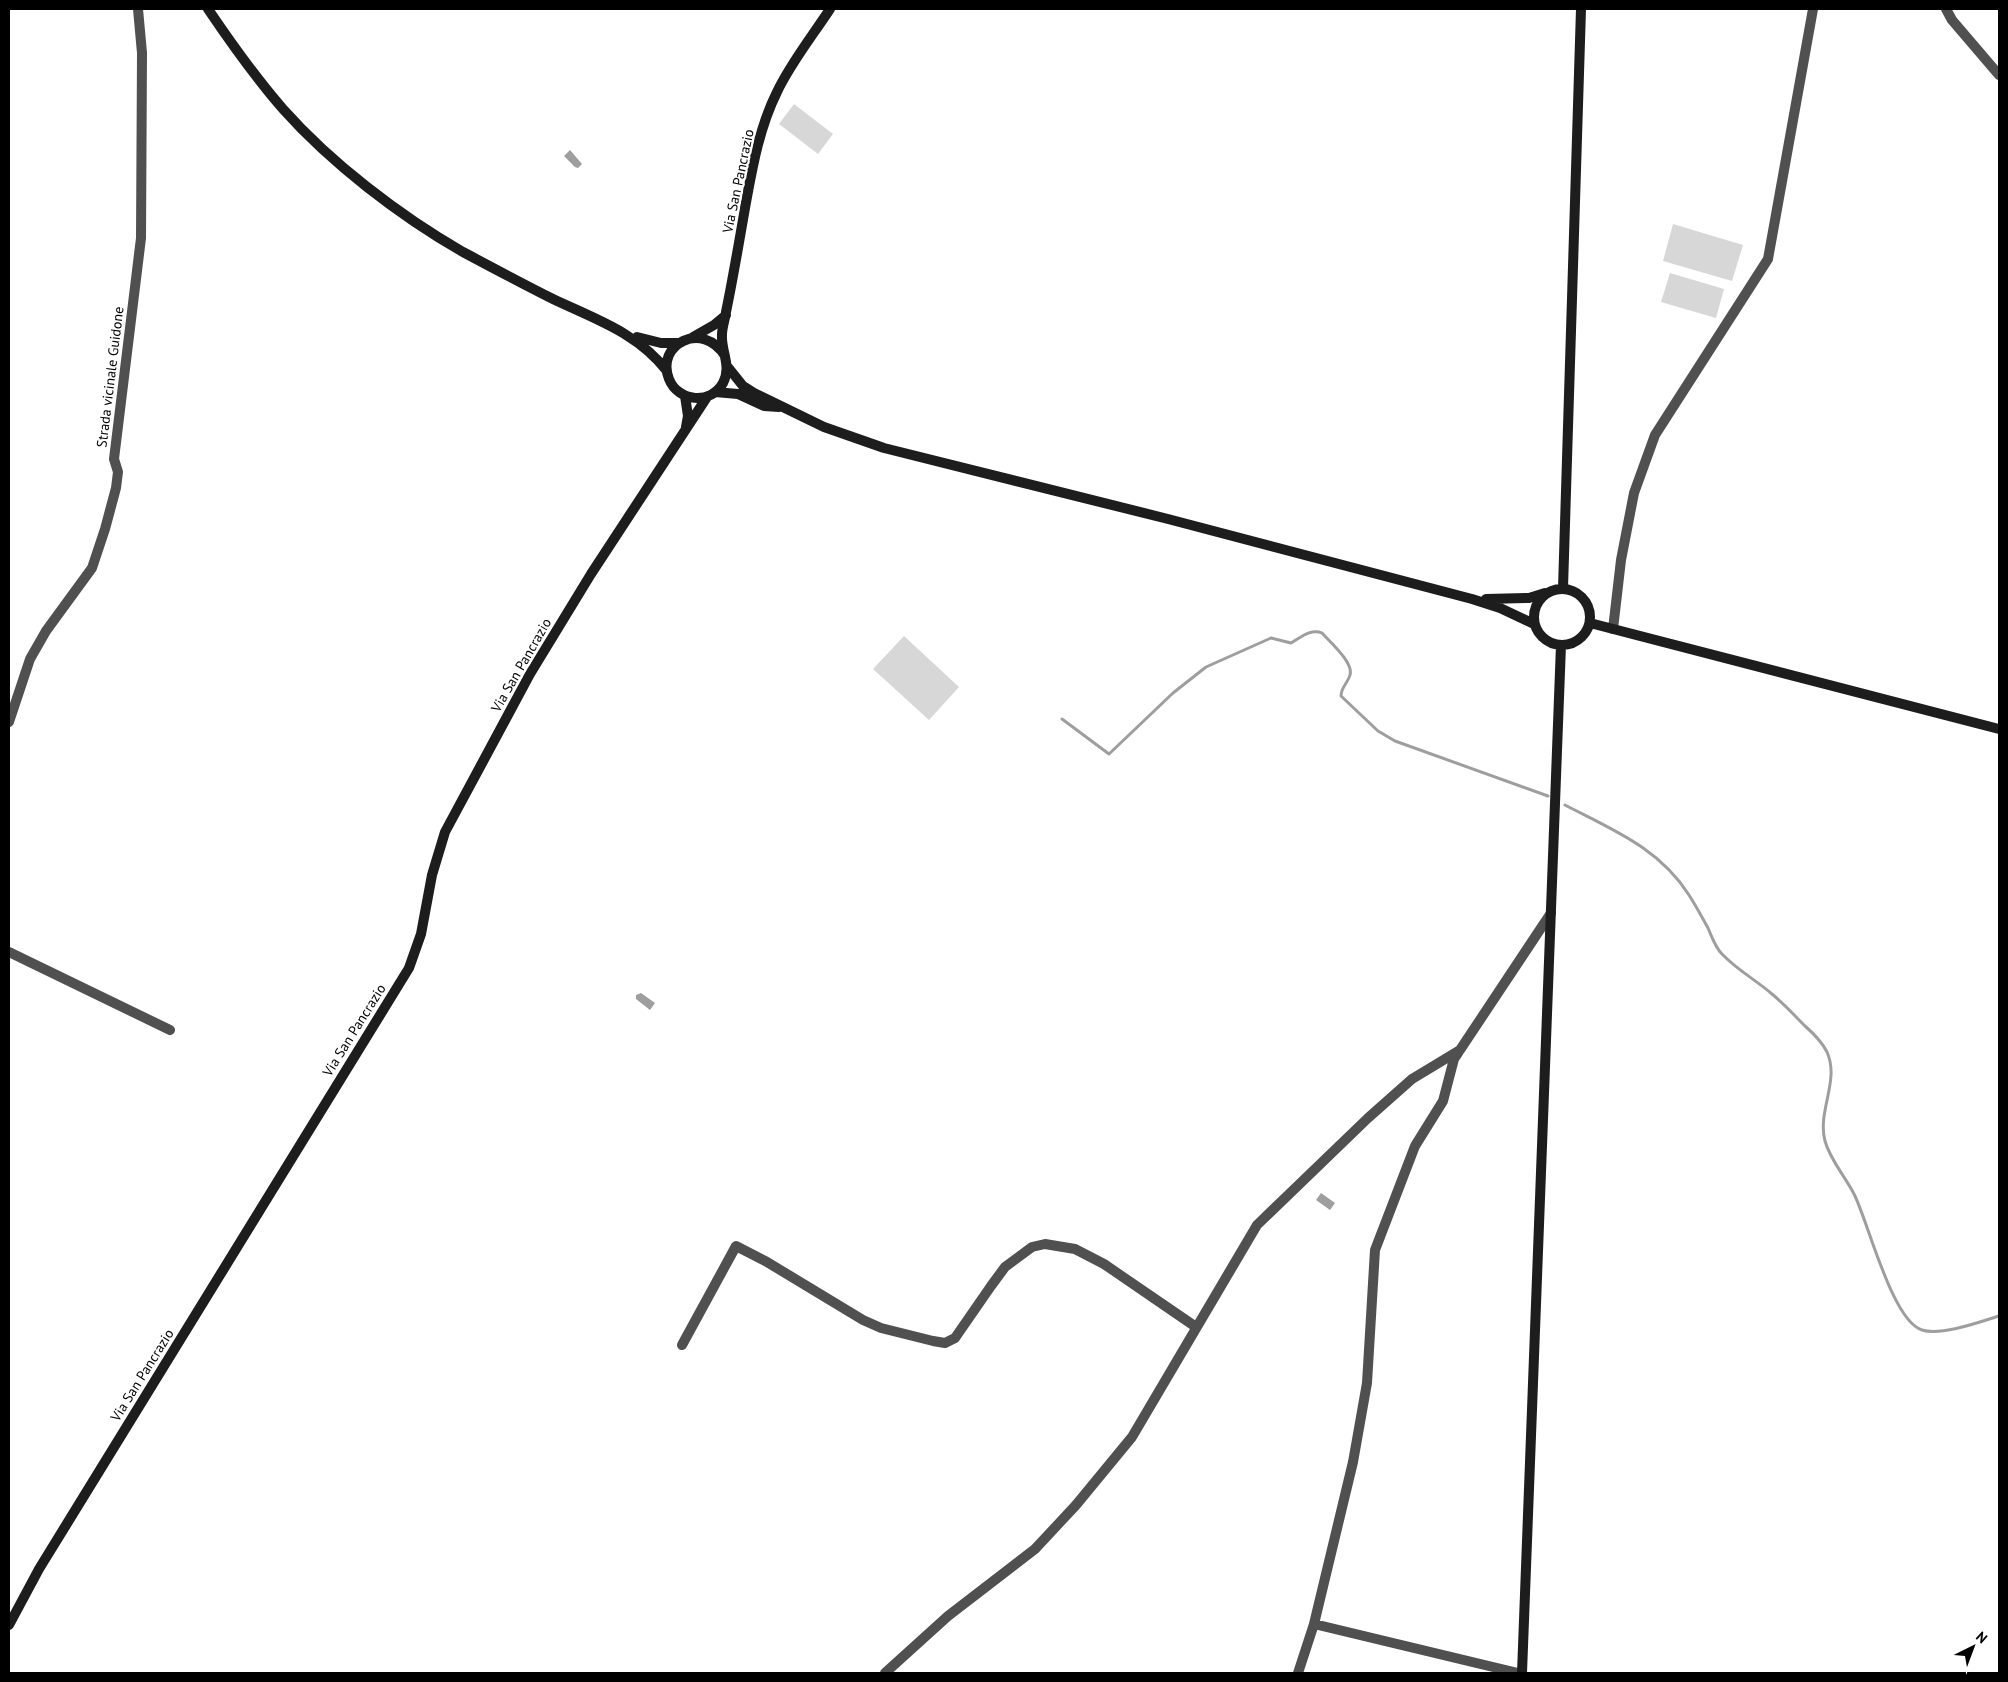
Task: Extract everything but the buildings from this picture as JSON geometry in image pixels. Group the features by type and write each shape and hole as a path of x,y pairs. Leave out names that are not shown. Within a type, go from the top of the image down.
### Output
{"main road":[{"path":"208,9 237,51 283,109 337,162 400,212 462,251 551,298 626,334 644,345 667,371 673,386 686,396 700,398 711,394 722,385 726,376 726,361"},
{"name":"Via San Pancrazio","path":"726,361 722,335 753,167 764,123 777,91 830,9"},
{"path":"1563,588 1581,9"},
{"path":"626,334 662,343 679,343 714,325 726,315"},
{"path":"691,338 705,338 714,342 720,348 726,361 743,386 780,407 824,426 884,448 1168,519 1472,599 1500,608 1534,624"},
{"path":"667,371 669,355 679,343"},
{"path":"711,394 738,394 764,406 780,407"},
{"name":"Via San Pancrazio","path":"9,1625 39,1569 409,968 422,934 432,875 446,832 530,674 626,520 711,394"},
{"path":"685,432 688,416 686,396"},
{"path":"1472,599 1501,600 1529,598 1553,589 1563,588 1578,593 1584,599 1590,615 1590,623 1582,636 1569,644 1561,645 1552,644 1544,639 1534,624 1535,607 1545,593"},
{"path":"1590,623 1999,729"},
{"path":"1522,1673 1561,645"}],"street":[{"name":"Strada vicinale Guidone","path":"9,722 30,659 46,631 92,568 116,488 118,472 114,459 141,238 142,53 138,9"},
{"path":"1613,629 1621,560 1634,493 1655,435 1768,259 1813,9"},
{"path":"1946,9 1952,20 1999,74"},
{"path":"1298,1673 1314,1624 1353,1462 1367,1383 1375,1250 1415,1146 1443,1101 1454,1059 1551,913"},
{"path":"9,952 170,1030"},
{"path":"885,1673 948,1616 1035,1548 1076,1505 1132,1437 1257,1225 1368,1118 1412,1079 1460,1050"},
{"path":"682,1345 736,1246 767,1262 863,1320 880,1328 933,1341 945,1343 955,1338 1005,1267 1032,1247 1046,1244 1075,1249 1104,1264 1196,1326"},
{"path":"1314,1624 1518,1673"}],"shaded area":[{"path":"794,104 833,134 818,154 779,124"},
{"path":"570,150 582,164 578,168 564,156"},
{"path":"1673,224 1743,245 1732,281 1663,261"},
{"path":"1670,273 1724,289 1716,318 1661,302"},
{"path":"904,636 959,687 929,720 873,669"},
{"path":"641,993 655,1003 650,1010 636,999 636,995"},
{"path":"1321,1193 1335,1203 1330,1210 1316,1200"}],"waterway":[{"path":"1062,719 1109,754 1173,693 1206,667 1271,638 1291,643 1306,634 1318,632 1322,633 1335,647 1345,659 1350,670 1350,675 1341,696 1378,731 1395,741 1548,796"},
{"path":"1565,805 1634,842 1664,865 1689,895 1720,951 1728,960 1776,998 1823,1045 1827,1052 1831,1074 1823,1130 1827,1148 1854,1194 1891,1290 1911,1323 1922,1330 1939,1331 1950,1330 1999,1316"}]}
